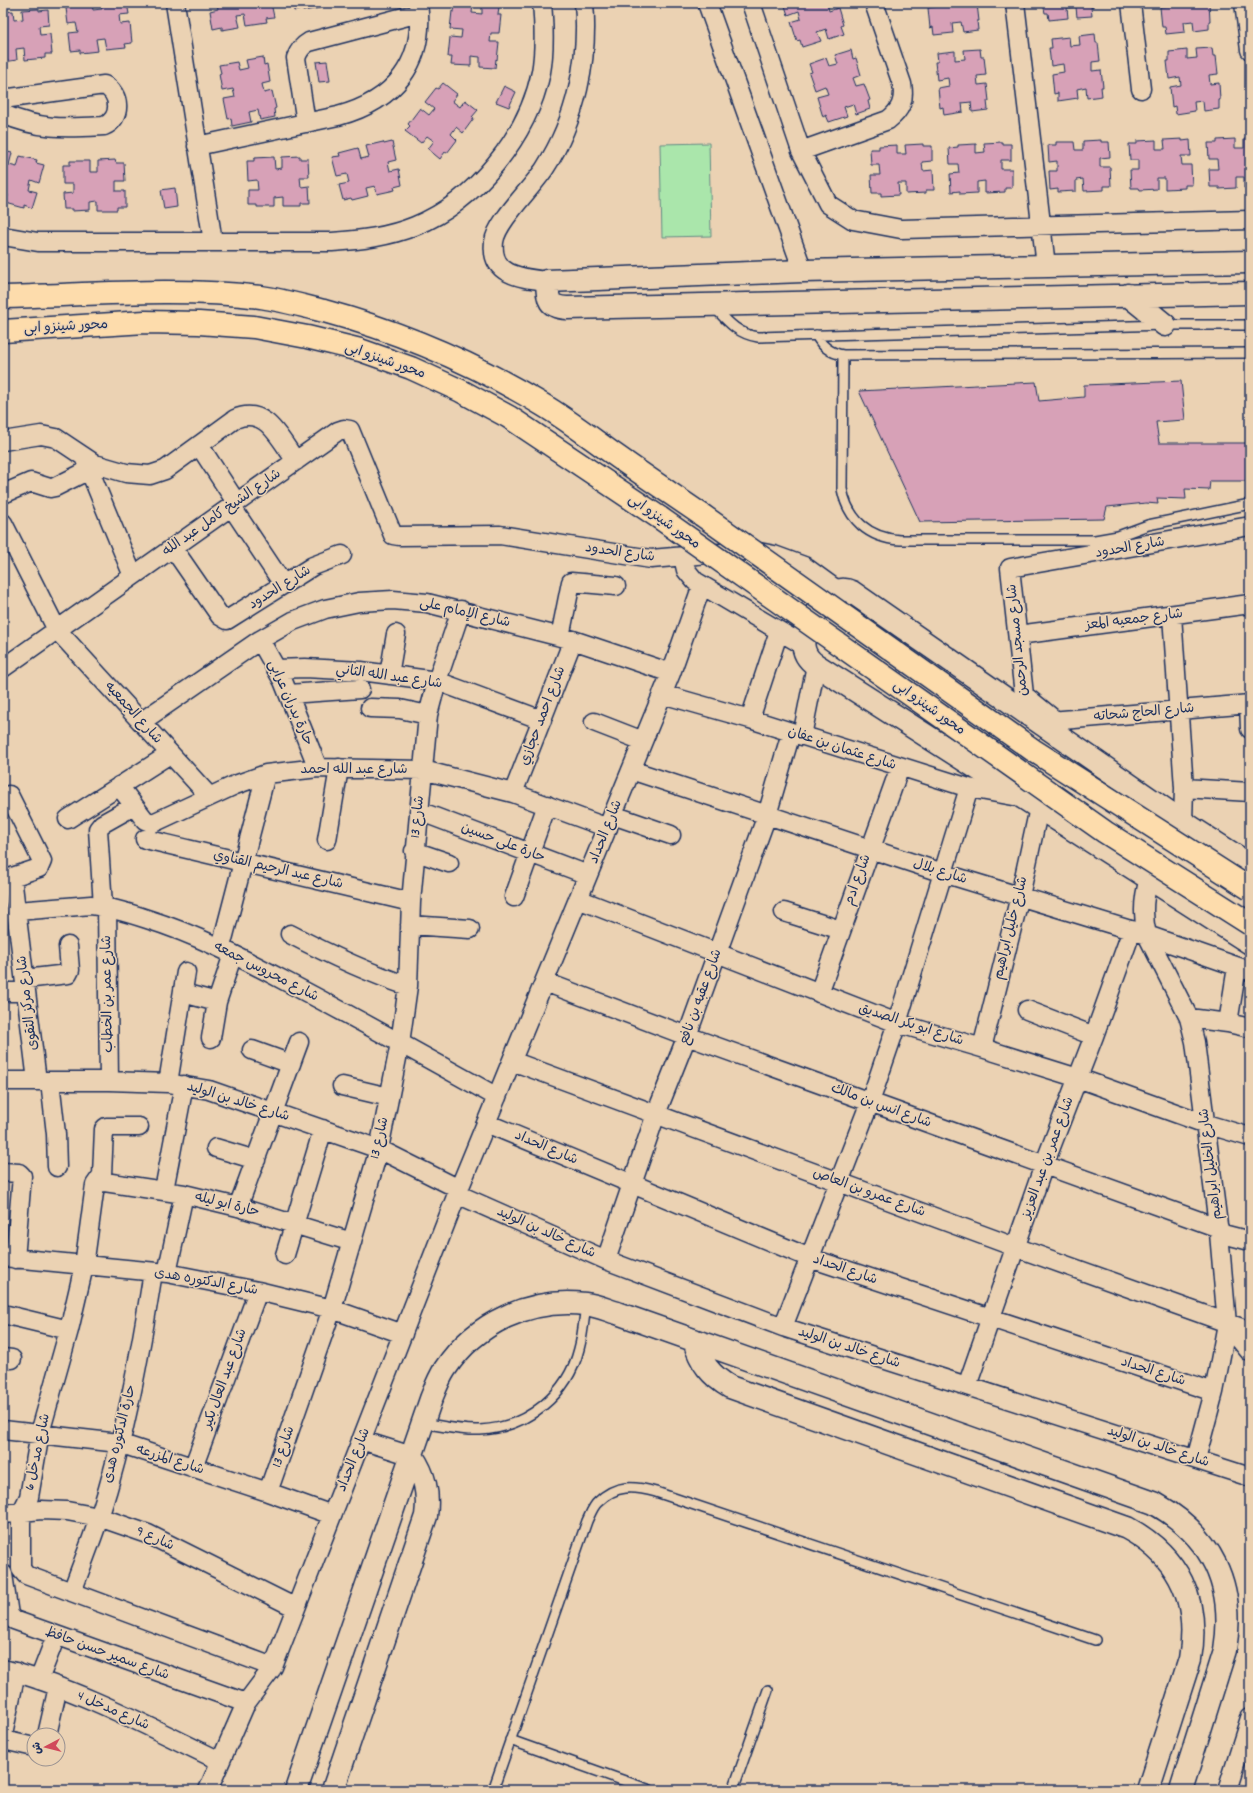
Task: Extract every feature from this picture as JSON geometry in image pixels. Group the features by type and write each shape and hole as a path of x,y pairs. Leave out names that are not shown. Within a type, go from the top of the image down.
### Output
{"main road":[{"name":"محور شينزو ابى","path":"3,297 186,293 242,295 306,306 348,318 429,346 507,384 580,429 1033,750 1250,889"},
{"name":"محور شينزو ابى","path":"3,331 145,322 199,323 254,327 307,337 360,350 411,368 440,381 509,417 660,518 1105,832 1250,924"}],"street":[{"path":"175,3 213,242"},
{"path":"3,236 38,242 332,242 376,238 416,226 451,207 484,179 509,147 528,112 540,72 544,29 542,3"},
{"path":"584,3 584,53 579,88 566,128 545,168 500,226 494,242 495,259 504,271 519,277 547,281 803,271 1250,262"},
{"path":"707,3 803,271"},
{"path":"751,3 801,151 828,204 853,220 901,229 1250,220"},
{"path":"801,151 888,120 896,113 902,104 904,94 902,84 874,3"},
{"path":"1015,3 1046,266"},
{"path":"1130,3 1141,89"},
{"path":"1244,3 1250,50"},
{"path":"197,146 306,123 358,111 376,101 392,88 405,72 414,54 420,34 419,8 303,45 298,51 296,58 306,123"},
{"path":"3,99 104,85 111,88 115,94 117,112 116,118 111,124 104,126 60,128 40,126 20,121 3,114"},
{"path":"547,281 548,298 551,303 561,307 1250,293"},
{"path":"1128,295 1165,325"},
{"path":"3,494 32,482 50,488 55,487 87,464 95,464 126,473 150,475 165,470 235,419 251,415 260,417 267,422 296,461"},
{"name":"شارع الشيخ كامل عبد الله","path":"3,668 338,431 344,429 350,430 393,535"},
{"path":"3,441 41,435 56,438 87,464 132,576"},
{"path":"199,445 283,584"},
{"name":"شارع الجمعيه","path":"3,523 57,630 209,796"},
{"name":"شارع الحدود","path":"1010,568 1250,526"},
{"name":"شارع الحدود","path":"393,535 500,535 640,558 662,559 744,551 774,555 804,566 837,590"},
{"name":"شارع الحدود","path":"173,548 220,616 227,620 313,566 342,555"},
{"path":"683,557 684,564 690,576 702,585 803,645"},
{"name":"شارع مسجد الرحمن","path":"1010,568 1018,635 1036,713"},
{"name":"شارع احمد حجازي","path":"513,793 542,720 566,639 571,582 616,586"},
{"name":"شارع الحداد","path":"208,1790 246,1703 274,1667 458,1191 671,673 702,585"},
{"path":"1250,865 1182,822 1036,713 852,592 842,589 837,590 829,596 805,631 803,645 807,657 816,665 1250,943"},
{"name":"شارع الإمام على","path":"140,722 260,640 293,621 325,609 359,602 393,600 428,603 461,610 566,639 671,673"},
{"name":"شارع جمعيه المعز","path":"1018,635 1250,604"},
{"name":"شارع 13","path":"268,1492 332,1309 379,1149 400,1043 408,986 410,902 428,715 437,682 461,610"},
{"path":"1172,614 1184,788 1182,822"},
{"path":"750,719 779,631"},
{"path":"389,675 396,634"},
{"name":"حارة بدران عرابى","path":"260,640 277,669 289,694 318,768"},
{"name":"شارع عقبه بن نافع","path":"606,1260 656,1114 687,1036 796,735 816,665"},
{"name":"شارع عبد الله الثاني","path":"277,669 333,669 437,682 490,699 542,720"},
{"path":"289,694 360,689"},
{"name":"شارع عثمان بن عفان","path":"662,694 750,719 796,735 969,788 1031,803"},
{"path":"1249,704 1250,729"},
{"name":"شارع الحاج شحاته","path":"1036,713 1178,709 1249,704"},
{"path":"370,708 400,709 428,715"},
{"path":"594,722 643,741"},
{"path":"68,819 170,754"},
{"name":"شارع ادم","path":"819,993 869,848 900,767"},
{"name":"شارع عبد الله احمد","path":"119,786 145,820 153,823 235,784 266,774 318,768 423,770 513,793 547,805 671,835"},
{"path":"327,840 339,768"},
{"name":"شارع بلال","path":"631,770 943,873 1139,933 1244,969"},
{"path":"211,1038 243,862 266,774"},
{"path":"783,1327 870,1102 897,1023 969,788"},
{"path":"1184,788 1250,792"},
{"path":"8,795 42,861 38,868 8,879"},
{"name":"شارع خليل ابراهيم","path":"982,1048 1020,896 1031,803"},
{"path":"514,897 547,805"},
{"name":"شارع عمر بن الخطاب","path":"109,1081 105,907 98,829 102,824 134,806"},
{"name":"حارة على حسين","path":"419,811 588,875"},
{"name":"شارع عبد الرحيم القناوي","path":"145,839 410,902"},
{"path":"414,851 449,863"},
{"name":"شارع مركز التقوى","path":"8,879 16,911 25,985 56,1134 57,1167"},
{"name":"شارع الخليل ابراهيم","path":"1149,879 1143,901 1144,924 1139,933 1189,1018 1195,1042 1219,1231 1227,1324 1214,1392 1196,1459"},
{"name":"شارع ابو بكر الصديق","path":"578,899 897,1023 1078,1078 1206,1124 1250,1137"},
{"name":"شارع محروس جمعه","path":"16,911 91,905 105,907 165,925 227,950 497,1097"},
{"path":"784,912 841,930"},
{"path":"410,925 470,929"},
{"name":"شارع عمر بن عبد العزيز","path":"967,1386 1044,1165 1094,1036 1139,933"},
{"path":"290,934 375,975 408,986"},
{"path":"3,992 68,974 70,970 68,946"},
{"path":"1228,1023 1244,969"},
{"path":"164,1190 176,1084 186,972"},
{"name":"شارع انس بن مالك","path":"544,982 687,1036 1044,1165 1219,1231 1250,1241"},
{"path":"183,993 217,1002"},
{"path":"1027,1010 1094,1036"},
{"path":"1189,1018 1228,1023 1250,1028"},
{"path":"238,1207 299,1042"},
{"path":"252,1050 290,1064"},
{"name":"شارع عمرو بن العاص","path":"512,1061 1015,1247 1250,1331"},
{"name":"شارع خالد بن الوليد","path":"3,1081 109,1081 176,1084 209,1090 379,1149 458,1191 606,1260 783,1327 1250,1477"},
{"path":"342,1086 390,1097"},
{"name":"شارع الحداد","path":"486,1123 810,1258 990,1319 1214,1392"},
{"name":"شارع مدخل 6","path":"139,1127 104,1129 102,1175 95,1185 84,1266 69,1330 40,1433 29,1497 12,1513 22,1571 26,1574 72,1592 274,1667"},
{"path":"285,1255 323,1129"},
{"path":"216,1148 256,1160"},
{"path":"3,1172 20,1174 22,1176 9,1258"},
{"name":"حارة ابو ليله","path":"98,1181 184,1194 295,1223 352,1242"},
{"name":"حارة الدكتوره هدى","path":"72,1592 99,1517 119,1443 144,1329 184,1194"},
{"name":"شارع الدكتوره هدى","path":"9,1258 160,1272 258,1291 332,1309 403,1334"},
{"name":"شارع عبد العال بكير","path":"193,1468 258,1291"},
{"path":"296,1790 431,1399 445,1369 465,1344 491,1323 521,1310 553,1303 586,1304 617,1313 1154,1503 1183,1522 1196,1534 1215,1563 1222,1580 1228,1614 1228,1632 1225,1650 1181,1790"},
{"path":"3,1314 69,1330"},
{"path":"1227,1324 1250,1352"},
{"path":"694,1340 706,1368 713,1376 730,1387 1126,1528 1140,1535 1159,1550 1174,1568 1188,1596 1194,1627 1190,1659 1148,1790"},
{"name":"شارع المزرعه","path":"3,1430 119,1443 268,1492 332,1515"},
{"path":"333,1790 426,1516 427,1506 426,1485 412,1456 362,1440"},
{"name":"شارع 9","path":"12,1513 41,1510 67,1511 99,1517 148,1534 296,1608"},
{"name":"شارع سمير حسن حافظ","path":"3,1574 8,1611 11,1618 14,1620 246,1703"},
{"path":"39,1680 56,1636"},
{"path":"9,1671 3,1735 8,1741 26,1745"},
{"name":"شارع مدخل 4","path":"9,1671 58,1687 111,1709 220,1761"},
{"path":"49,1727 58,1687"},
{"path":"1228,1790 1245,1749 1250,1718"}],"lane":[{"path":"712,305 731,326 748,336 768,337 1165,325 1250,325"},
{"path":"816,335 819,341 827,349 843,355 1250,353"},
{"path":"843,355 842,489 844,501 853,517 866,530 877,536 900,540 1090,540 1118,536 1148,526 1250,504"},
{"path":"423,1422 466,1430 480,1430 508,1425 534,1413 558,1392 574,1365 582,1334 586,1304"},
{"path":"493,1790 587,1521 598,1502 615,1490 636,1486 656,1492 1095,1640"},
{"path":"734,1790 768,1690"},
{"path":"510,1740 650,1790"}],"green space":[{"path":"709,143 711,236 662,237 660,144"}],"building":[{"path":"92,3 93,10 102,9 101,3 127,3 129,14 119,15 120,24 130,23 132,43 125,44 126,47 106,49 104,38 96,39 98,51 80,53 80,50 71,51 69,33 78,32 76,23 68,24 66,8 74,6 74,4"},
{"path":"217,3 271,3 274,17 266,18 267,22 247,25 245,14 237,15 240,27 222,30 222,27 213,29 210,11 218,9"},
{"path":"293,3 319,3 320,8 294,11"},
{"path":"327,3 343,3 328,6"},
{"path":"455,3 473,4 472,13 482,14 482,5 499,6 498,15 501,15 499,33 491,33 490,42 499,42 495,68 480,67 480,57 471,56 471,66 451,65 452,57 448,57 450,37 461,38 462,30 450,29 452,11 454,12"},
{"path":"784,3 827,3 829,11 838,8 844,34 829,39 826,29 817,32 821,41 802,47 800,40 797,41 791,22 801,19 799,11 788,15"},
{"path":"939,3 968,3 968,5 977,4 979,21 977,21 978,30 963,32 961,22 952,23 953,33 934,35 933,27 930,28 928,8 939,6"},
{"path":"1043,3 1093,3 1093,7 1091,7 1092,16 1077,17 1076,7 1067,8 1068,18 1049,20 1048,13 1045,13"},
{"path":"1171,3 1209,3 1209,29 1194,31 1193,21 1184,22 1185,32 1166,34 1165,27 1162,27 1160,7 1171,6"},
{"path":"39,9 39,11 48,10 49,25 39,26 40,35 50,34 52,54 45,54 45,58 25,60 24,48 16,49 17,60 3,62 3,12 13,11 14,20 23,19 22,10"},
{"path":"1095,34 1096,43 1098,43 1100,61 1092,62 1092,71 1101,70 1103,87 1101,87 1102,96 1087,98 1086,87 1077,89 1078,98 1058,101 1058,93 1054,94 1052,74 1064,72 1063,64 1051,66 1049,48 1052,48 1051,39 1069,37 1070,46 1080,45 1079,36"},
{"path":"1212,48 1213,56 1216,56 1218,74 1209,75 1210,84 1219,83 1219,109 1204,111 1203,101 1194,102 1195,111 1176,114 1175,106 1172,107 1170,87 1181,85 1180,77 1169,79 1167,61 1169,61 1169,52 1187,50 1187,59 1197,58 1196,49"},
{"path":"980,49 981,57 984,57 986,75 977,76 978,85 987,84 989,101 987,101 988,110 972,112 971,102 962,103 963,112 944,115 943,107 940,108 938,88 949,86 948,78 937,80 935,62 938,62 937,53 955,51 955,60 965,59 964,50"},
{"path":"851,50 853,59 856,58 861,75 853,78 856,86 864,84 870,100 868,101 870,109 856,114 853,104 844,107 847,116 829,122 826,115 823,117 817,97 828,94 825,86 815,90 809,73 812,72 809,64 826,58 829,66 838,64 835,55"},
{"path":"263,57 264,65 267,64 270,82 262,84 264,93 272,91 276,108 274,109 275,117 260,120 258,110 249,112 251,122 232,126 231,118 228,119 224,99 235,97 233,89 222,91 219,65 237,62 239,70 248,68 246,60"},
{"path":"327,61 330,81 319,82 316,62"},
{"path":"443,83 457,94 452,101 460,107 465,100 478,110 472,117 474,118 463,133 456,127 451,134 457,140 447,153 445,152 440,159 428,149 434,141 427,136 421,143 405,131 410,126 408,124 420,108 429,115 434,109 425,102 436,88 438,89"},
{"path":"504,86 516,92 509,107 496,102"},
{"path":"1182,139 1182,141 1190,140 1191,156 1181,156 1182,165 1191,165 1192,185 1185,185 1185,188 1165,189 1165,178 1157,178 1157,189 1140,190 1139,188 1131,188 1130,170 1138,170 1138,160 1130,160 1129,144 1137,144 1137,141 1156,140 1156,149 1165,149 1164,140"},
{"path":"1235,139 1235,148 1244,148 1244,139 1250,139 1250,188 1244,188 1244,177 1236,177 1236,188 1219,189 1219,187 1210,187 1209,169 1218,169 1217,159 1209,159 1208,143 1217,143 1217,140"},
{"path":"1101,140 1101,142 1109,142 1110,157 1100,158 1100,167 1110,167 1111,186 1104,186 1104,190 1084,191 1083,179 1076,180 1076,191 1058,192 1058,189 1050,190 1049,171 1057,171 1057,161 1049,162 1048,145 1056,145 1056,142 1074,142 1075,150 1083,150 1083,141"},
{"path":"383,142 384,144 392,142 396,160 388,162 390,171 399,169 402,185 394,187 395,190 377,194 375,186 366,188 368,196 352,200 351,198 343,200 339,185 349,183 347,174 337,176 332,157 340,156 339,153 358,148 361,159 369,157 366,146"},
{"path":"1002,142 1002,144 1011,144 1011,160 1001,160 1001,169 1012,169 1012,188 1005,188 1005,192 985,193 985,181 977,182 977,193 960,194 960,191 951,192 950,174 959,173 958,164 950,164 949,148 958,147 958,145 976,144 976,153 985,152 984,143"},
{"path":"923,144 923,146 932,146 932,161 922,162 923,171 933,170 934,190 926,190 926,193 906,194 906,183 898,183 899,195 881,196 881,193 872,193 871,175 880,175 879,165 871,165 870,149 879,149 879,146 897,145 897,154 906,154 905,145"},
{"path":"3,151 12,153 9,165 17,167 20,156 37,160 36,163 44,165 39,183 31,180 29,190 37,192 32,208 24,205 24,208 6,203 8,195 3,193"},
{"path":"300,156 300,159 308,159 309,177 300,177 301,187 309,186 310,203 301,203 301,206 283,206 283,197 274,198 274,207 257,207 257,205 248,205 248,190 258,190 257,180 248,181 247,161 254,161 254,158 274,157 275,169 282,168 282,157"},
{"path":"115,160 116,163 124,163 125,181 116,181 116,191 125,191 125,207 117,207 117,210 98,210 98,201 90,202 90,210 72,211 72,209 64,209 63,194 73,193 73,184 63,184 63,165 70,165 70,161 90,161 90,172 98,172 98,161"},
{"path":"175,188 177,207 164,209 161,190"},
{"path":"1181,381 1185,420 1156,422 1159,443 1250,443 1250,481 1210,481 1209,490 1185,489 1186,499 1157,498 1158,504 1146,503 1107,507 1104,519 920,522 859,391 1036,382 1039,401 1084,397 1084,385"}]}
